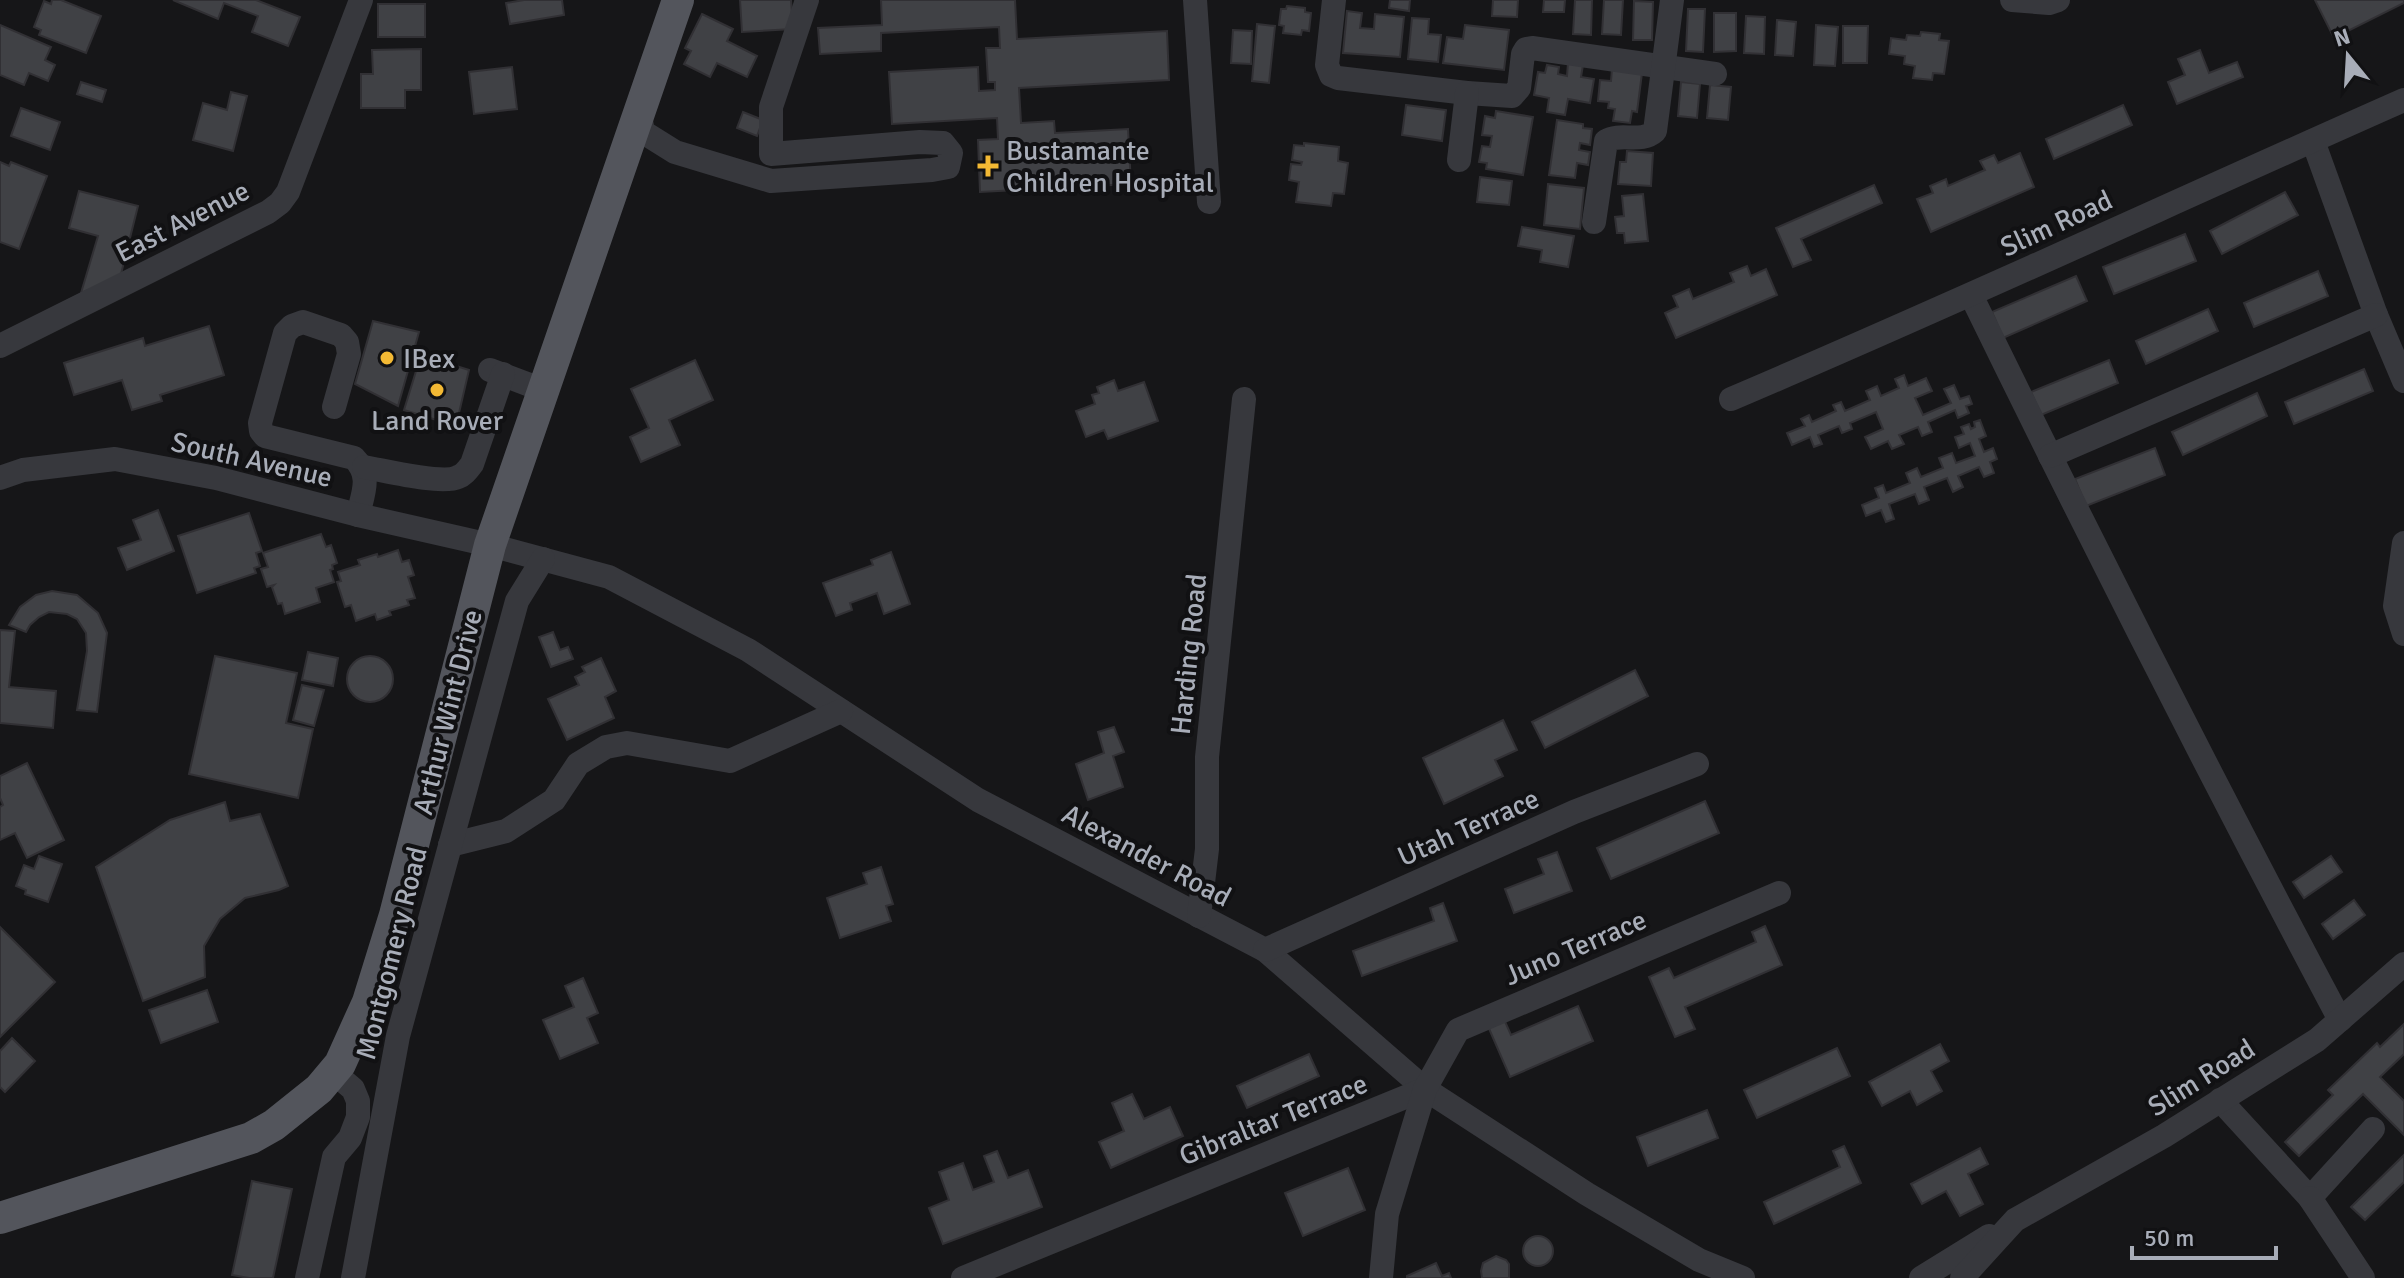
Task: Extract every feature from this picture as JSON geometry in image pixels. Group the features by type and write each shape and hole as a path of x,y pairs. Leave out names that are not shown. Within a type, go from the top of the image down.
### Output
{"main road":[{"name":"Arthur Wint Drive","path":"0,1218 251,1138 274,1125 319,1089 340,1064 368,1002 395,915 490,545 678,0"}],"street":[{"name":"East Avenue","path":"0,346 268,212 280,203 288,192 361,0"},
{"path":"771,181 771,107 807,0"},
{"path":"1195,0 1209,202"},
{"path":"1334,0 1327,65 1331,75 1338,78 1508,96 1515,94 1519,88 1523,54 1529,48 1715,74"},
{"path":"1594,222 1604,145 1612,137 1645,138 1653,134 1656,127 1672,0"},
{"path":"2012,0 2052,1"},
{"path":"1459,160 1467,93"},
{"name":"Slim Road","path":"1731,399 1971,295 2404,100"},
{"path":"639,110 643,132 675,152 771,181 932,170 948,167 951,153 943,143 920,142 771,154"},
{"path":"2313,141 2376,315 2403,377"},
{"path":"1971,295 2050,456 2340,1020"},
{"path":"2050,456 2376,315"},
{"path":"334,407 349,354 347,342 341,335 303,322 292,326 285,333 260,423 261,431 265,436 354,458 364,467 437,479 450,480 461,476 472,464 497,372 543,390"},
{"name":"Harding Road","path":"1199,916 1207,849 1207,757 1244,399"},
{"name":"South Avenue","path":"0,478 23,470 115,459 216,478 490,545"},
{"path":"358,515 366,480 364,467"},
{"path":"2404,543 2395,606 2404,634"},
{"name":"Alexander Road","path":"490,545 609,577 748,650 978,800 1265,950 1425,1089 1587,1194 1699,1260 1743,1278"},
{"name":"Montgomery Road","path":"353,1278 398,1036 517,601 543,559"},
{"path":"450,845 506,831 554,800 578,764 606,747 627,743 730,761 841,711"},
{"name":"Utah Terrace","path":"1265,950 1574,812 1697,764"},
{"name":"Juno Terrace","path":"1425,1089 1458,1030 1779,893"},
{"name":"Slim Road","path":"1921,1278 2015,1220 2164,1136 2317,1040 2404,964"},
{"path":"307,1278 334,1157 350,1138 358,1117 358,1101 353,1089 333,1072"},
{"path":"1381,1278 1387,1214 1425,1089"},
{"name":"Gibraltar Terrace","path":"963,1278 1425,1089"},
{"path":"2220,1100 2310,1198 2363,1278"},
{"path":"2310,1198 2373,1129"},
{"name":"Slim Road","path":"1962,1278 2015,1220"}],"building":[{"path":"52,0 61,0 101,16 86,53 39,35 41,30 34,27 44,1 51,4"},
{"path":"173,0 256,0 300,17 288,46 252,32 258,16 224,3 218,19"},
{"path":"562,0 564,15 510,24 506,3"},
{"path":"740,0 791,0 793,29 742,32"},
{"path":"881,0 1015,0 1017,39 1167,31 1169,80 1019,88 1021,123 1054,121 1055,133 1128,129 1131,184 980,192 978,140 998,139 997,118 892,124 889,72 978,67 979,91 995,90 995,82 988,82 986,48 1000,48 999,27 881,33 881,51 820,54 818,28 882,25"},
{"path":"1390,0 1410,0 1409,11 1389,8"},
{"path":"1493,0 1518,0 1517,17 1492,16"},
{"path":"1544,0 1565,0 1564,12 1543,12"},
{"path":"1575,0 1592,0 1591,35 1573,34"},
{"path":"1604,0 1623,0 1621,35 1602,34"},
{"path":"2315,0 2404,0 2404,3 2334,38"},
{"path":"1634,1 1653,2 1652,40 1633,40"},
{"path":"378,4 425,4 425,37 378,37"},
{"path":"1287,6 1305,8 1305,12 1311,13 1309,31 1302,30 1301,35 1283,33 1284,26 1279,25 1281,9"},
{"path":"1688,9 1705,9 1703,52 1686,51"},
{"path":"1347,11 1362,13 1360,28 1374,29 1375,14 1404,17 1400,57 1343,53"},
{"path":"1714,13 1736,13 1736,51 1714,52"},
{"path":"702,14 733,29 727,41 757,56 747,77 717,63 710,77 684,64 691,51 685,48"},
{"path":"1746,16 1765,17 1764,54 1744,53"},
{"path":"1412,18 1429,19 1428,34 1441,35 1438,62 1408,59"},
{"path":"1777,20 1796,22 1793,56 1775,55"},
{"path":"1257,24 1275,26 1269,83 1252,81"},
{"path":"0,25 51,47 45,60 55,65 48,81 29,73 24,85 0,75"},
{"path":"1465,25 1509,30 1504,70 1443,63 1447,37 1463,39"},
{"path":"1816,25 1838,27 1835,66 1814,65"},
{"path":"1843,26 1868,26 1867,63 1843,63"},
{"path":"1233,30 1252,31 1251,64 1231,63"},
{"path":"1921,32 1940,34 1939,40 1949,41 1944,74 1933,73 1932,80 1913,78 1915,66 1904,64 1905,56 1889,54 1891,38 1906,40 1907,35 1920,36"},
{"path":"421,49 421,90 405,90 405,108 361,108 361,74 373,74 372,50"},
{"path":"2200,50 2209,73 2237,62 2243,77 2177,104 2168,82 2185,75 2178,59"},
{"path":"1568,63 1583,65 1581,77 1594,79 1590,103 1568,99 1565,115 1547,112 1549,98 1534,95 1538,72 1545,73 1547,65 1559,67 1558,74 1567,76"},
{"path":"512,67 517,109 474,114 469,72"},
{"path":"1612,69 1642,73 1637,112 1632,111 1630,123 1613,121 1615,109 1608,108 1609,102 1598,101 1600,80 1611,81"},
{"path":"81,82 106,90 102,102 77,94"},
{"path":"1681,82 1700,84 1697,118 1678,116"},
{"path":"1710,85 1731,87 1728,120 1707,118"},
{"path":"231,92 247,96 233,151 193,140 203,103 227,110"},
{"path":"1406,105 1446,110 1442,141 1402,135"},
{"path":"2123,105 2132,125 2054,159 2046,139"},
{"path":"21,108 60,122 50,150 11,136"},
{"path":"1496,111 1533,117 1523,175 1486,169 1487,163 1479,162 1482,146 1490,147 1492,136 1482,135 1485,116 1495,118"},
{"path":"743,112 763,120 757,136 737,128"},
{"path":"1557,120 1583,124 1583,128 1592,129 1590,145 1580,143 1579,150 1590,152 1588,165 1577,163 1575,178 1549,175"},
{"path":"1304,143 1339,147 1338,161 1348,163 1344,194 1333,193 1331,206 1296,202 1299,182 1289,180 1291,164 1301,165 1302,162 1292,160 1294,145 1304,146"},
{"path":"1627,151 1653,153 1651,186 1618,184 1620,162 1626,162"},
{"path":"2020,153 2034,187 1931,232 1917,199 1933,193 1930,186 1946,179 1948,186 1985,170 1980,161 1994,155 1998,163"},
{"path":"0,162 9,166 11,162 47,176 19,249 0,242"},
{"path":"1480,177 1512,181 1509,205 1477,202"},
{"path":"1548,184 1584,188 1580,229 1544,225"},
{"path":"1874,185 1882,203 1801,239 1811,260 1793,267 1776,228"},
{"path":"79,191 138,206 120,278 81,293 98,236 69,228"},
{"path":"2285,192 2298,215 2222,254 2210,231"},
{"path":"1643,194 1648,241 1625,243 1624,233 1617,233 1615,217 1624,216 1622,196"},
{"path":"1522,227 1574,236 1568,267 1540,262 1542,250 1518,246"},
{"path":"2185,234 2196,261 2114,294 2103,267"},
{"path":"1747,266 1751,276 1766,269 1777,295 1676,338 1665,313 1678,307 1673,296 1689,289 1693,299 1734,282 1730,273"},
{"path":"2318,271 2328,296 2254,327 2244,303"},
{"path":"2076,276 2087,301 2003,338 1992,312"},
{"path":"2208,309 2218,331 2146,364 2136,341"},
{"name":"IBex","path":"373,321 419,332 398,406 355,384"},
{"path":"209,326 224,375 160,395 162,401 132,410 122,380 74,395 64,363 143,338 145,346"},
{"name":"Land Rover","path":"421,355 469,370 456,426 404,410"},
{"path":"695,360 713,400 669,420 680,445 641,462 630,437 649,428 631,389"},
{"path":"2109,360 2118,383 2041,415 2031,392"},
{"path":"2364,369 2373,391 2294,424 2285,402"},
{"path":"1904,375 1908,386 1926,378 1932,391 1915,398 1923,415 1951,403 1944,389 1954,385 1960,399 1969,396 1972,404 1966,406 1969,413 1958,418 1955,410 1928,422 1932,432 1922,436 1918,427 1899,435 1904,444 1892,449 1888,441 1871,449 1865,437 1883,429 1876,412 1850,423 1852,429 1842,433 1839,426 1818,435 1822,444 1814,447 1810,437 1792,445 1787,433 1805,426 1801,419 1809,415 1812,422 1836,411 1833,405 1841,402 1845,411 1870,400 1866,391 1877,386 1881,396 1899,388 1895,379"},
{"path":"1114,380 1118,391 1144,382 1158,421 1108,439 1104,430 1086,437 1076,411 1095,404 1092,395 1099,393 1097,387"},
{"path":"2257,393 2267,416 2183,455 2172,432"},
{"path":"1980,420 1986,436 1979,439 1984,452 1993,448 1997,459 1990,462 1994,473 1984,477 1979,467 1958,476 1963,487 1953,492 1947,478 1924,487 1929,500 1919,504 1915,494 1889,504 1894,519 1886,522 1881,510 1866,516 1862,505 1879,498 1875,488 1883,485 1886,493 1910,483 1906,473 1917,468 1921,477 1943,468 1939,458 1952,453 1956,463 1975,456 1970,443 1959,448 1955,437 1964,434 1961,427 1969,424 1971,429 1975,427 1974,422"},
{"path":"2155,448 2165,475 2086,506 2075,479"},
{"path":"158,510 174,551 127,570 118,548 141,540 133,520"},
{"path":"249,513 262,551 256,553 260,566 254,568 256,573 197,593 178,536"},
{"path":"321,534 326,547 331,545 337,563 330,570 334,582 316,588 320,602 285,614 282,603 278,604 274,585 267,587 261,569 268,567 263,553"},
{"path":"398,550 402,562 409,560 414,575 408,577 415,598 407,600 409,605 389,611 391,615 377,620 375,614 356,621 351,605 345,607 337,582 341,581 338,572 360,565 358,560"},
{"path":"891,552 910,604 884,614 877,593 850,603 852,610 836,616 823,583 873,565 871,560"},
{"path":"52,591 77,595 98,613 107,633 97,712 77,710 87,651 86,633 77,619 67,614 49,612 39,617 26,632 9,625 20,607 36,595"},
{"path":"0,630 15,631 9,687 56,691 53,728 0,723"},
{"path":"553,632 560,650 568,647 573,659 551,667 539,637"},
{"path":"308,652 338,658 333,686 302,680"},
{"path":"215,656 297,673 286,723 313,729 298,798 189,774"},
{"path":"370,656 386,663 393,679 386,695 370,702 354,695 347,679 354,663"},
{"path":"601,658 616,691 605,697 614,718 567,740 548,699 579,685 575,677 585,672 582,667"},
{"path":"1635,670 1648,696 1545,748 1532,722"},
{"path":"302,685 324,690 314,726 293,720"},
{"path":"1503,720 1517,750 1495,760 1503,776 1444,804 1423,758"},
{"path":"1114,727 1124,752 1113,756 1123,787 1088,800 1076,764 1104,753 1098,732"},
{"path":"27,763 64,840 27,858 15,833 0,840 0,807 3,805 0,776"},
{"path":"1705,801 1719,833 1611,879 1597,848"},
{"path":"225,802 230,821 260,814 288,886 245,898 220,919 204,946 205,977 143,1001 96,867 170,820"},
{"path":"1557,852 1572,891 1514,913 1505,889 1544,874 1538,859"},
{"path":"39,856 62,864 48,902 25,894 26,890 16,886 24,865 34,869"},
{"path":"2331,856 2342,872 2304,898 2293,882"},
{"path":"881,867 893,904 886,906 891,921 840,938 827,898 867,884 863,873"},
{"path":"2354,900 2365,915 2333,939 2322,924"},
{"path":"1443,903 1457,941 1362,976 1353,951 1434,921 1430,908"},
{"path":"1765,926 1782,965 1685,1007 1695,1029 1675,1037 1649,977 1669,968 1674,978 1756,942 1752,932"},
{"path":"0,927 55,982 0,1037"},
{"path":"583,978 598,1013 587,1018 598,1043 560,1059 543,1020 574,1007 565,986"},
{"path":"207,990 218,1022 161,1043 149,1010"},
{"path":"1578,1006 1593,1041 1510,1077 1487,1024 1503,1017 1511,1035"},
{"path":"2404,1024 2404,1054 2380,1077 2404,1101 2404,1135 2363,1094 2299,1156 2285,1142 2333,1095 2328,1090 2377,1043 2380,1047"},
{"path":"12,1038 35,1061 5,1092 0,1087 0,1051"},
{"path":"1940,1044 1949,1061 1931,1071 1942,1091 1917,1105 1910,1091 1882,1106 1869,1082"},
{"path":"1837,1048 1850,1076 1757,1118 1744,1090"},
{"path":"1309,1054 1319,1076 1247,1108 1237,1086"},
{"path":"1132,1094 1144,1119 1170,1107 1183,1136 1111,1168 1099,1142 1124,1131 1112,1103"},
{"path":"1707,1110 1718,1138 1648,1166 1637,1137"},
{"path":"1844,1146 1861,1183 1774,1224 1764,1202 1840,1167 1833,1151"},
{"path":"1980,1148 1988,1164 1968,1174 1983,1204 1960,1216 1946,1191 1922,1204 1911,1184"},
{"path":"997,1151 1008,1178 1028,1170 1042,1207 943,1244 929,1208 949,1200 939,1172 963,1163 973,1190 994,1182 984,1156"},
{"path":"2404,1155 2404,1182 2365,1220 2351,1207"},
{"path":"1348,1168 1365,1210 1303,1236 1285,1193"},
{"path":"252,1181 292,1189 273,1278 232,1275"},
{"path":"1538,1236 1549,1240 1553,1251 1549,1262 1538,1266 1527,1262 1523,1251 1527,1240"},
{"path":"1496,1256 1509,1264 1509,1278 1482,1278 1483,1263"},
{"path":"1436,1263 1442,1276 1449,1273 1451,1278 1407,1278 1407,1276"}],"place":[{"name":"Bustamante Children Hospital","path":"988,166"},
{"name":"IBex","path":"387,358"},
{"name":"Land Rover","path":"437,390"}]}
